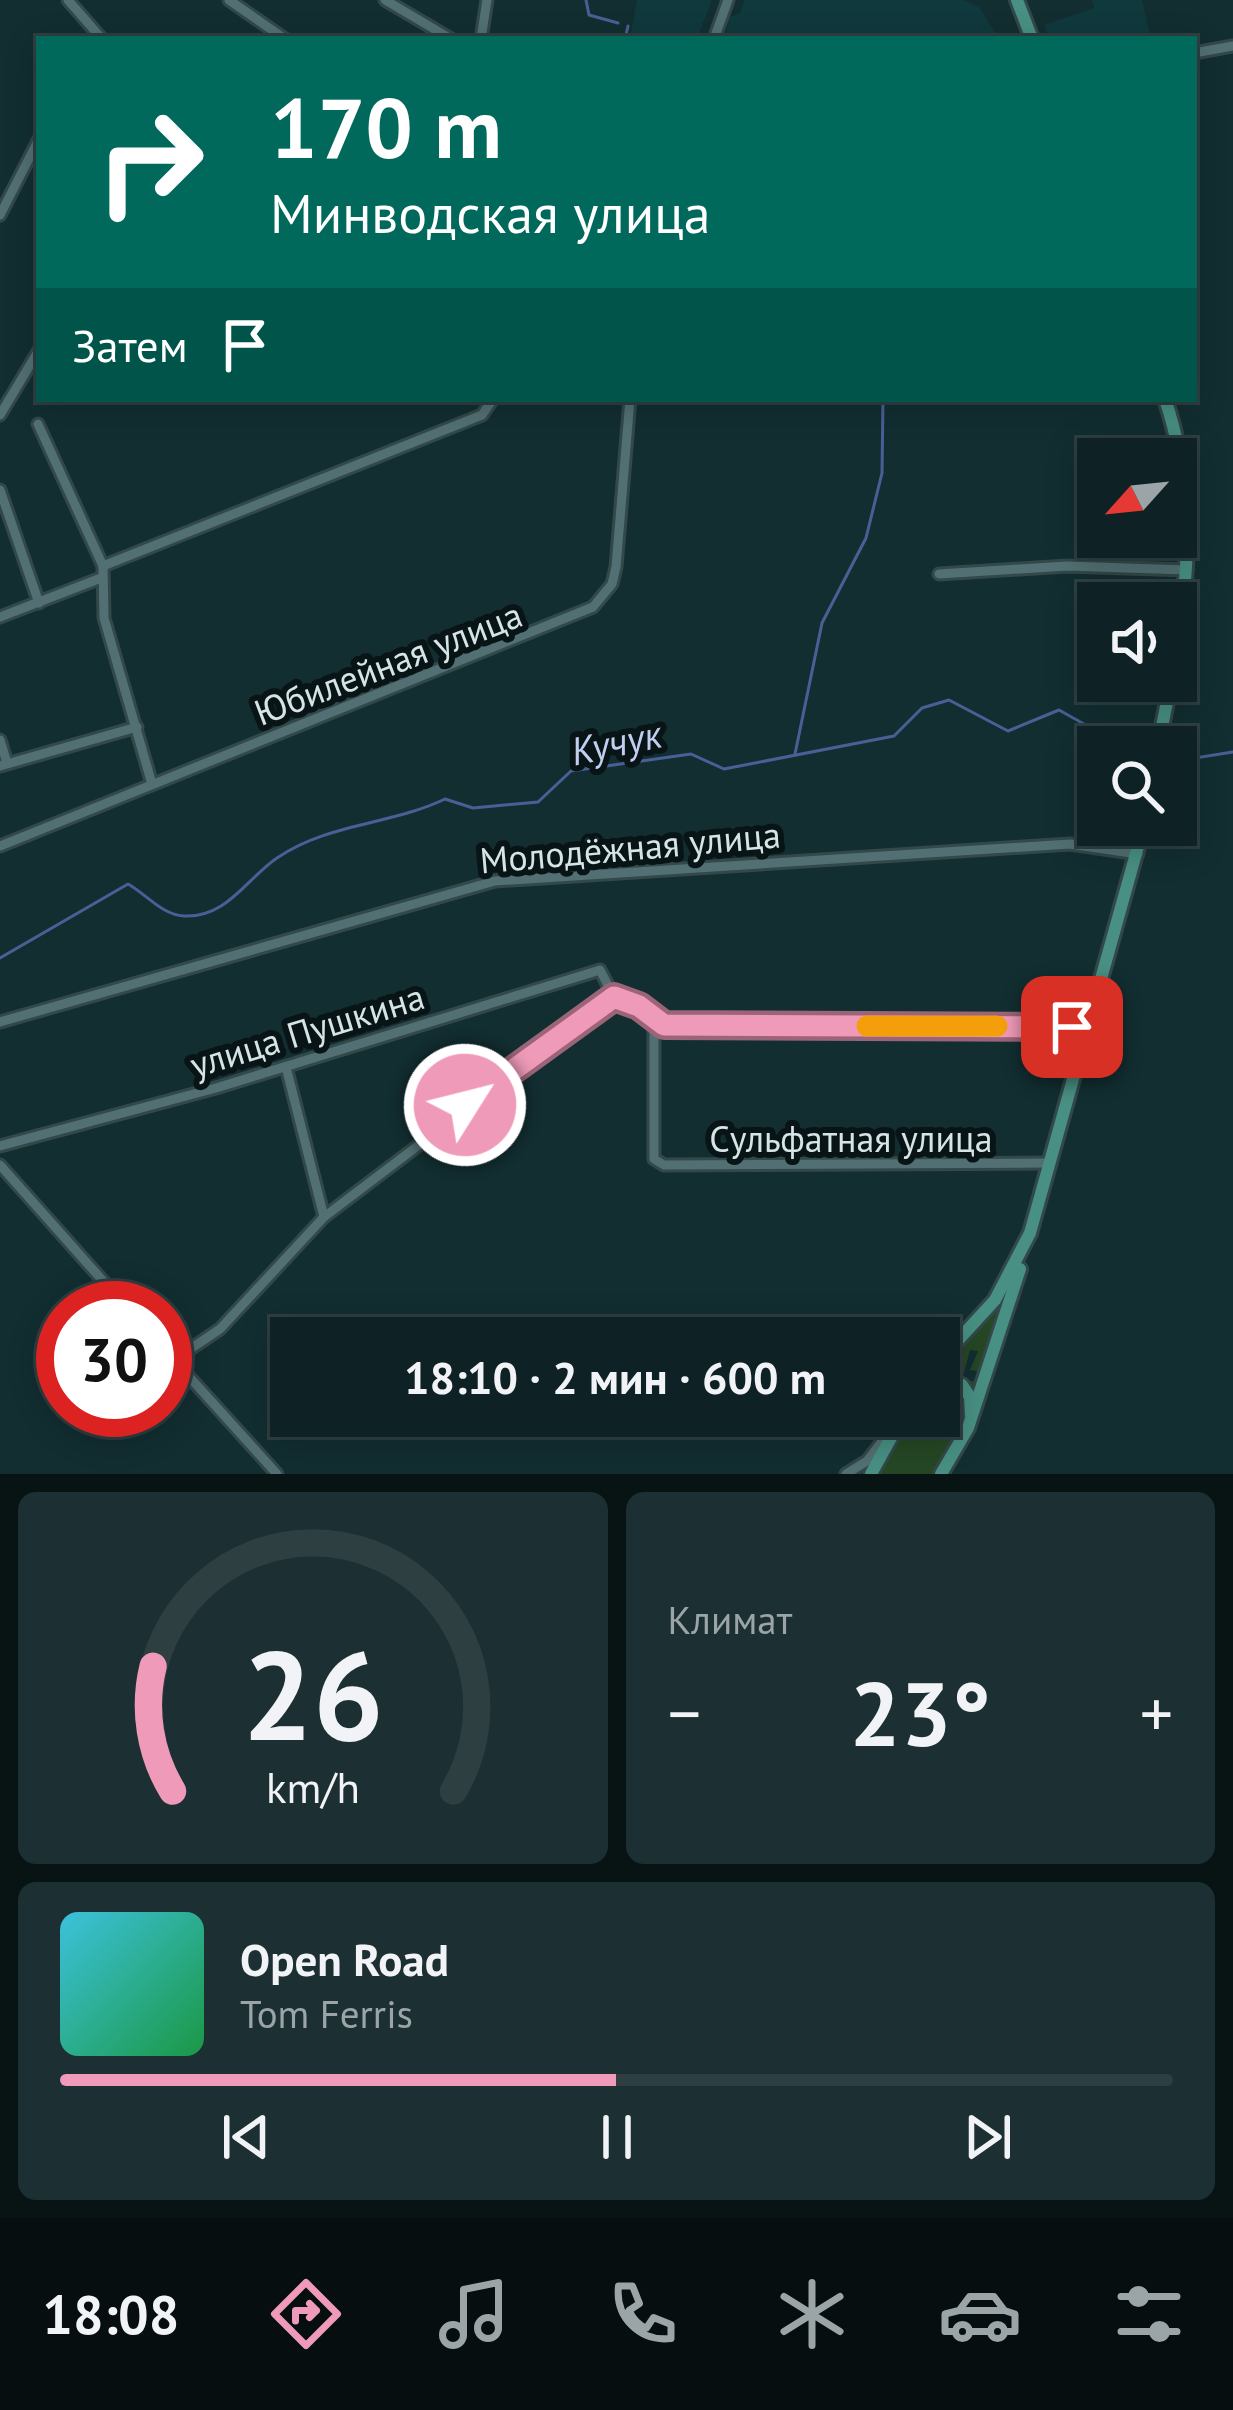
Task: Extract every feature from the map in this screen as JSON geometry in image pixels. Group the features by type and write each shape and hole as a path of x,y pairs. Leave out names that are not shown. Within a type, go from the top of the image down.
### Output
{"main road":[{"path":"1017,0 1031,36"},
{"path":"1166,402 1184,479 1185,582"},
{"path":"940,1474 968,1428 1030,1233 1140,846"},
{"path":"960,1338 995,1300 1030,1233"},
{"path":"960,1385 970,1397 968,1428"},
{"path":"871,1474 890,1437"}],"street":[{"path":"68,0 94,36"},
{"path":"229,0 281,36"},
{"path":"385,0 446,36"},
{"path":"481,36 487,0"},
{"path":"715,36 728,0"},
{"path":"1197,52 1233,46"},
{"path":"0,215 36,145"},
{"path":"0,415 36,355"},
{"path":"103,566 482,415 491,402"},
{"name":"Юбилейная улица","path":"0,845 593,608 612,584 616,567 631,402"},
{"path":"38,424 103,566 104,617 152,784"},
{"path":"0,490 38,603"},
{"path":"939,574 1067,566 1187,570"},
{"path":"0,617 101,578"},
{"path":"0,740 4,764 137,727"},
{"name":"Молодёжная улица","path":"0,1022 495,880 1070,844 1138,854"},
{"name":"улица Пушкина","path":"0,1147 286,1067 600,970 614,997"},
{"path":"192,1348 220,1329 324,1217 465,1105 614,997 664,1025 1088,1028"},
{"name":"Сульфатная улица","path":"654,1017 655,1159 664,1166 1050,1163"},
{"path":"286,1067 324,1217"},
{"path":"0,1165 103,1281"},
{"path":"192,1380 277,1474"},
{"path":"846,1474 867,1461 885,1437"}],"shaded area":[{"path":"637,0 712,0 698,36 631,36"},
{"path":"745,0 964,0 980,8 997,36 725,36 730,17 740,13"},
{"path":"1092,0 1142,0 1150,36 1048,36 1044,25 1094,8"}],"green space":[{"path":"999,1299 976,1400 966,1382 976,1380 977,1371 970,1370 978,1351 970,1350 960,1380 960,1345"},
{"path":"960,1391 963,1392 969,1408 960,1424"},
{"path":"897,1437 953,1437 932,1474 875,1474"}],"waterway":[{"path":"586,0 589,15 618,23"},
{"path":"626,36 628,26"},
{"path":"795,754 822,623 866,538 882,473 883,402"},
{"name":"Кучук","path":"0,958 128,884 168,912 199,915 235,896 277,858 317,838 445,799 473,808 538,802 571,771 691,754 724,769 894,736 922,708 949,700 1008,731 1059,710 1088,726"},
{"name":"Кучук","path":"1197,758 1233,752"}],"slow traffic":[{"path":"867,1026 997,1026"}],"route":[{"path":"465,1105 614,997 639,1006 664,1025 1072,1027"}]}
